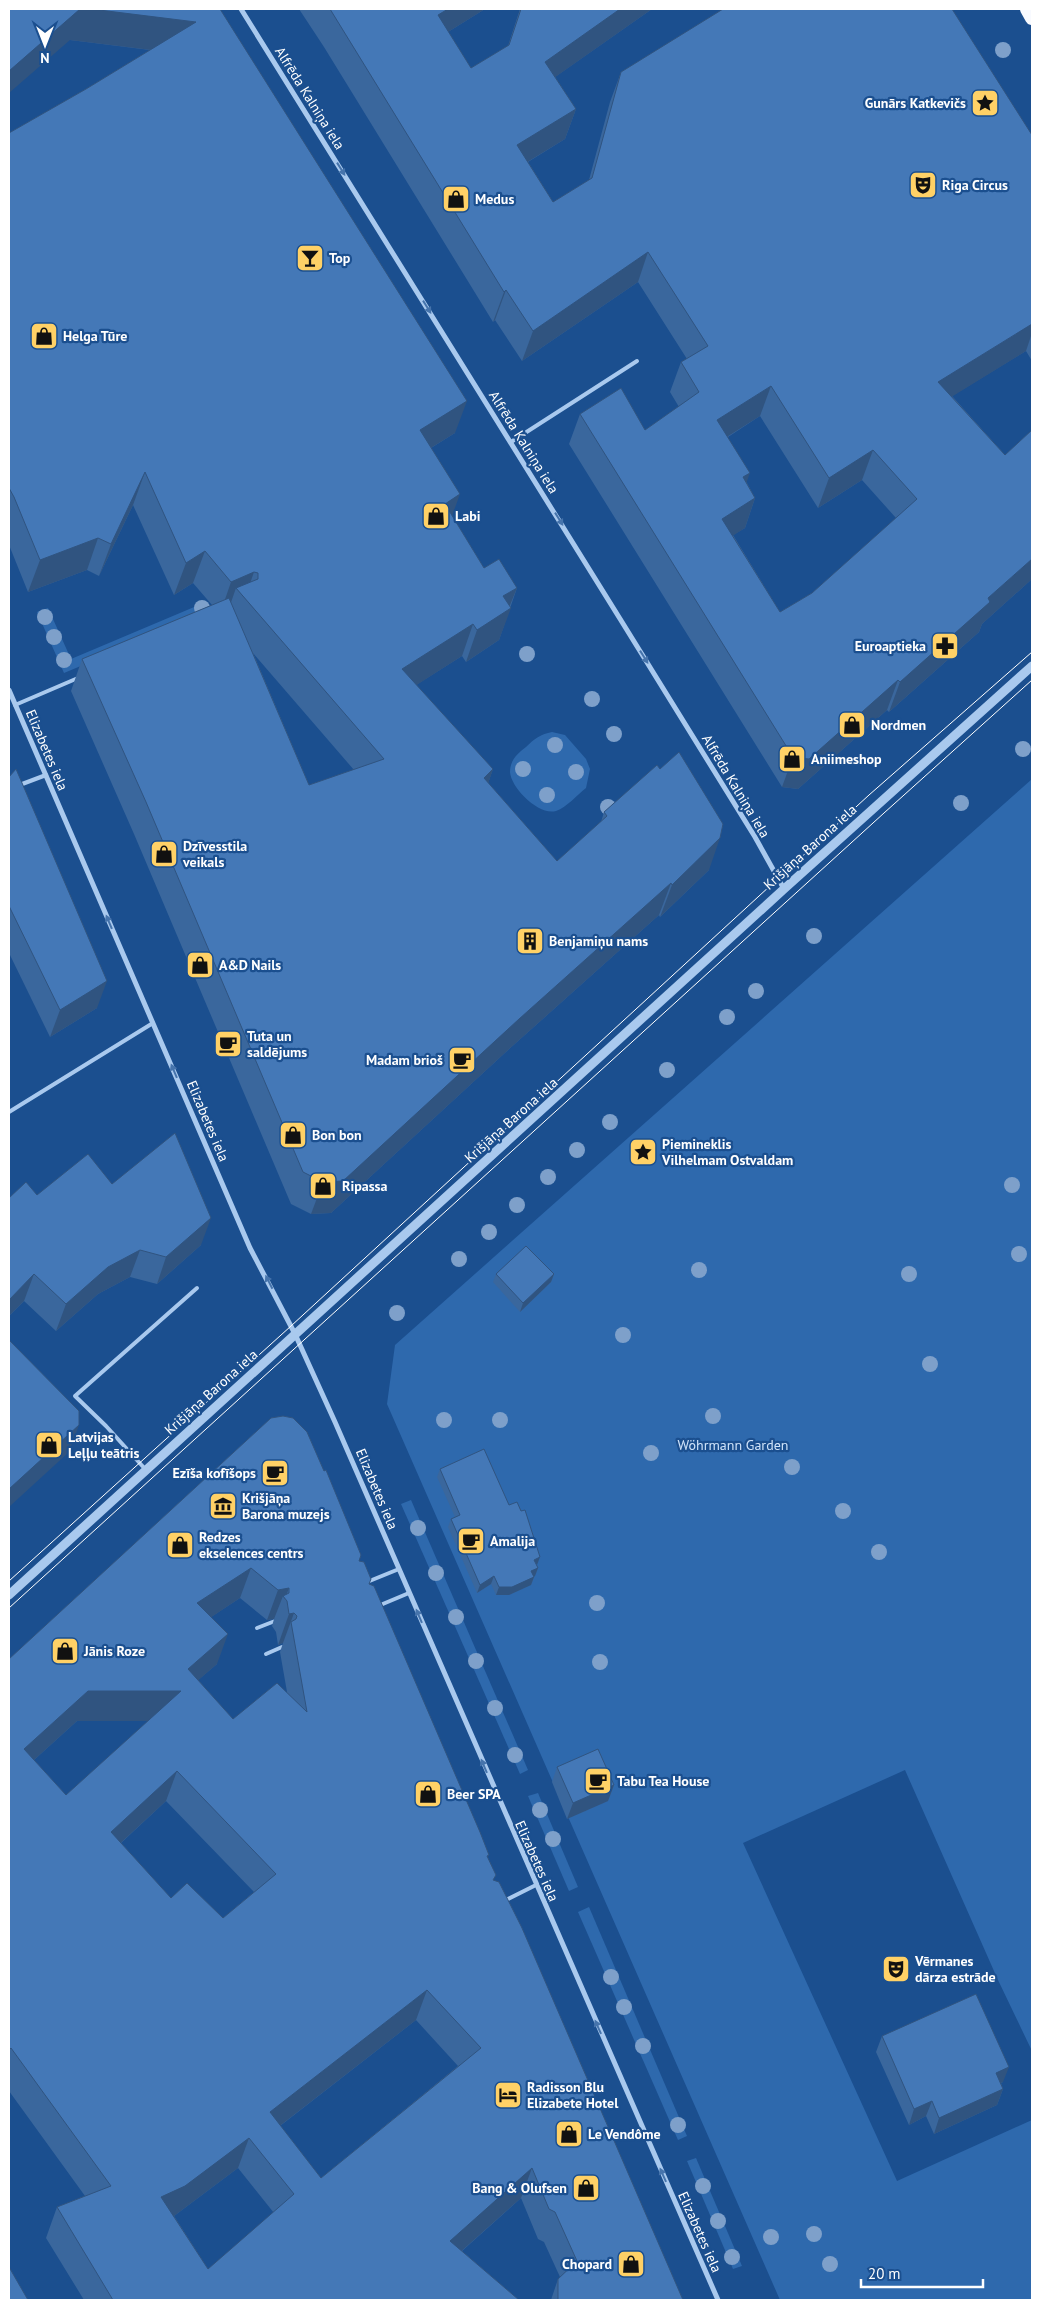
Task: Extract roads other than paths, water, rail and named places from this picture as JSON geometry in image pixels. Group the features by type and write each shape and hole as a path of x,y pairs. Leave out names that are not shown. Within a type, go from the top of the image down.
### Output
{"highway":[{"path":"1026,9 1032,18"}],"street":[{"name":"Alfrēda Kalniņa iela","path":"241,9 755,836 784,889"},
{"name":"Krišjāņa Barona iela","path":"9,1594 1032,666"},
{"name":"Elizabetes iela","path":"9,690 250,1248 295,1334 718,2300"},
{"path":"9,789 46,775"}],"lane":[{"path":"511,442 637,362"},
{"path":"15,705 81,677"},
{"path":"9,1112 154,1023"},
{"path":"146,1470 106,1426 75,1396 197,1288"},
{"path":"359,1586 399,1569"},
{"path":"370,1610 409,1593"},
{"path":"257,1628 275,1621"},
{"path":"266,1654 282,1647"},
{"path":"499,1903 536,1885"}],"tram line":[{"path":"9,1581 291,1326 869,795 1032,652"},
{"path":"9,1608 1032,680"}],"place":[{"name":"Gunārs Katkevičs","path":"985,103"},
{"name":"Riga Circus","path":"923,185"},
{"name":"Medus","path":"456,199"},
{"name":"Top","path":"310,258"},
{"name":"Helga Tūre","path":"44,336"},
{"name":"Labi","path":"436,516"},
{"name":"Euroaptieka","path":"945,646"},
{"name":"Nordmen","path":"852,725"},
{"name":"Aniimeshop","path":"792,759"},
{"name":"Dzīvesstila veikals","path":"164,854"},
{"name":"Benjamiņu nams","path":"530,941"},
{"name":"A&D Nails","path":"200,965"},
{"name":"Tuta un saldējums","path":"228,1044"},
{"name":"Madam brioš","path":"462,1060"},
{"name":"Bon bon","path":"293,1135"},
{"name":"Piemineklis Vilhelmam Ostvaldam","path":"643,1152"},
{"name":"Ripassa","path":"323,1186"},
{"name":"Latvijas Leļļu teātris","path":"49,1445"},
{"name":"Ezīša kofīšops","path":"275,1473"},
{"name":"Krišjāņa Barona muzejs","path":"223,1506"},
{"name":"Amalija","path":"471,1541"},
{"name":"Redzes ekselences centrs","path":"180,1545"},
{"name":"Jānis Roze","path":"65,1651"},
{"name":"Tabu Tea House","path":"598,1781"},
{"name":"Beer SPA","path":"428,1794"},
{"name":"Vērmanes dārza estrāde","path":"896,1969"},
{"name":"Radisson Blu Elizabete Hotel","path":"508,2095"},
{"name":"Le Vendôme","path":"569,2134"},
{"name":"Bang & Olufsen","path":"586,2188"},
{"name":"Chopard","path":"631,2264"}],"park label":[{"name":"Wöhrmann Garden","path":"733,1445"}]}
